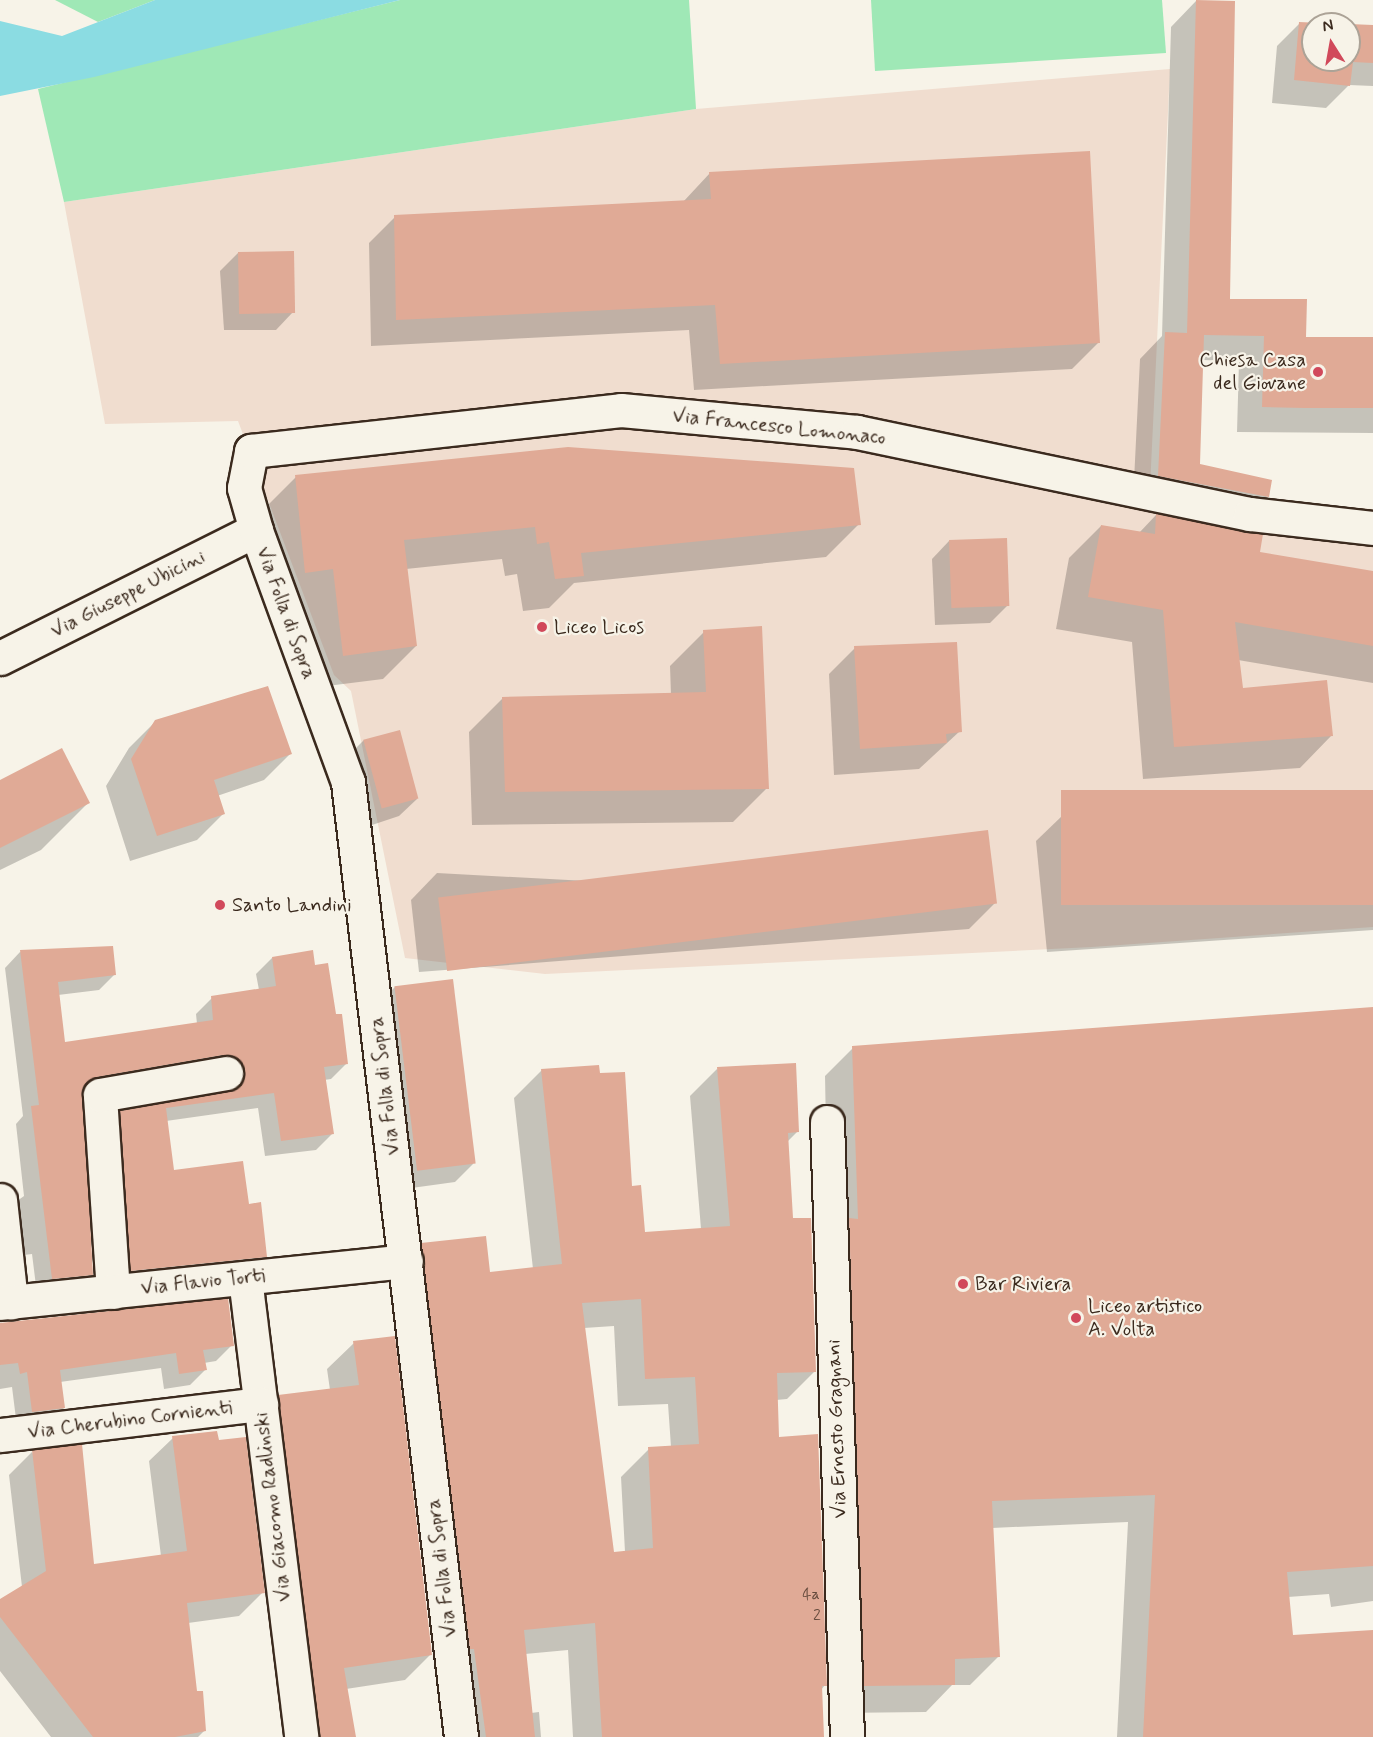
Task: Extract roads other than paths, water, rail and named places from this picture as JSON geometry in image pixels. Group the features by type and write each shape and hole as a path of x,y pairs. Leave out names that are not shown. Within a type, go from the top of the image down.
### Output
{"street":[{"name":"Via Francesco Lomonaco","path":"251,451 621,410 857,432 1250,514 1373,528"},
{"name":"Via Folla di Sopra","path":"251,451 244,488 256,530 348,782 461,1737"},
{"name":"Via Giuseppe Ubicini","path":"0,658 256,530"},
{"path":"113,1292 100,1095 226,1073"},
{"name":"Via Ernesto Gragnani","path":"827,1122 847,1737"},
{"path":"0,1200 5,1303"},
{"name":"Via Flavio Torti","path":"5,1303 406,1261"},
{"name":"Via Giacomo Radlinski","path":"245,1278 301,1737"},
{"name":"Via Cherubino Cornienti","path":"0,1435 261,1404"}],"water":[{"path":"155,0 400,0 94,77 0,96 0,21 62,36"}],"place":[{"name":"Chiesa Casa del Giovane","path":"1318,372"},
{"name":"Liceo Licos","path":"542,627"},
{"name":"Santo Landini","path":"220,905"},
{"name":"Bar Riviera","path":"963,1284"},
{"name":"Liceo artistico A. Volta","path":"1076,1318"}]}
